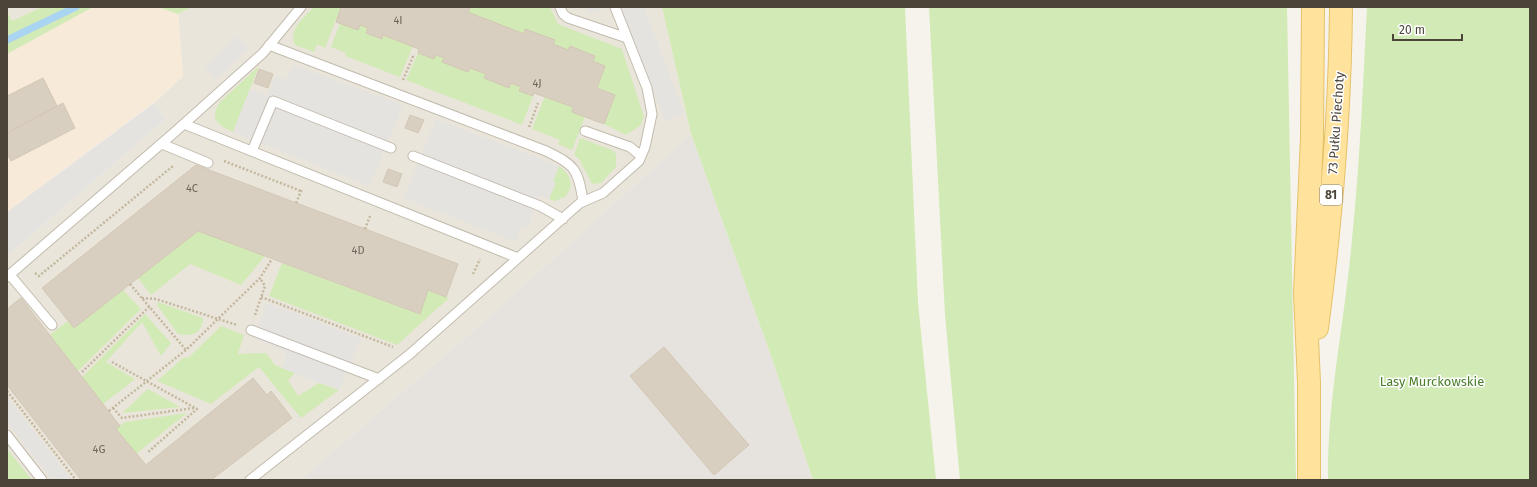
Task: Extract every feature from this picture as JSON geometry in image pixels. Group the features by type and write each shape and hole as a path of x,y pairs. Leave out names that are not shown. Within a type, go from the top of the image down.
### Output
{"main road":[{"name":"73 Pułku Piechoty","path":"1309,480 1310,383 1305,293 1312,137 1313,7"},
{"name":"73 Pułku Piechoty","path":"1310,383 1321,296 1337,132 1340,81 1341,7"}],"lane":[{"path":"52,325 8,276 162,144 263,53 301,7"},
{"path":"560,7 563,14 568,18 628,38"},
{"path":"250,480 410,354 584,201 603,193 639,161 652,114 649,95 615,7"},
{"path":"269,45 539,148 566,161 574,169 580,180 584,201"},
{"path":"252,151 273,101 391,148"},
{"path":"184,124 518,258"},
{"path":"585,131 630,148 641,156"},
{"path":"162,144 208,163"},
{"path":"413,156 540,206 563,219"},
{"path":"251,330 379,379"},
{"path":"7,435 42,480"}],"path":[{"path":"402,82 414,54"},
{"path":"528,131 538,103"},
{"path":"223,160 301,191"},
{"path":"48,269 176,163"},
{"path":"296,203 304,183"},
{"path":"365,229 372,209"},
{"path":"469,281 480,259 478,252"},
{"path":"109,411 186,350 260,278 272,259"},
{"path":"142,298 156,299 251,330 265,286 260,278"},
{"path":"130,284 186,350"},
{"path":"261,296 398,349"},
{"path":"82,372 150,306"},
{"path":"112,362 197,409 147,453"},
{"path":"7,391 56,452 76,480"},
{"path":"113,408 122,418 194,408"}],"shaded area":[{"path":"7,7 42,7 12,21 7,11"},
{"path":"93,7 158,7 178,14 183,76 153,103 7,212 7,54"},
{"path":"192,7 662,7 691,134 470,334 300,480 10,480 7,476 7,256 166,119 154,103 183,76 178,14"},
{"path":"587,7 608,7 590,14"},
{"path":"621,7 644,7 684,113 665,121"},
{"path":"237,36 249,48 216,80 205,68"},
{"path":"293,65 403,105 369,186 233,132 250,89 267,96 276,76 287,80"},
{"path":"154,103 166,119 7,256 7,212"},
{"path":"436,119 559,166 553,181 556,183 549,199 540,195 527,228 522,227 516,242 404,198"},
{"path":"691,134 769,350 813,480 300,480 470,334"},
{"path":"267,303 361,338 339,390 282,368 287,352 253,338"},
{"path":"7,396 72,480 52,480 7,422"}],"green space":[{"path":"42,7 93,7 7,54 7,11 12,21"},
{"path":"158,7 192,7 178,14"},
{"path":"314,7 341,7 325,48 317,44 314,52 295,45 293,39 295,29 298,24"},
{"path":"467,7 550,7 558,24 622,49 644,117 640,126 626,135 604,124 615,95 597,88 605,66 593,61 595,56 568,50 553,44 555,40 526,29 524,34 468,12 470,8"},
{"path":"662,7 905,7 918,303 936,480 813,480 769,350 691,134"},
{"path":"929,7 1287,7 1296,480 960,480 945,315"},
{"name":"Lasy Murckowskie","path":"1367,7 1530,7 1530,480 1328,480 1328,450 1333,390 1349,269 1355,210"},
{"path":"340,23 358,30 360,25 368,28 366,33 381,39 383,35 413,46 400,77 345,56 346,53 331,47"},
{"path":"418,53 434,59 436,55 444,58 442,62 468,72 470,68 486,74 485,78 509,88 511,83 521,87 520,91 533,96 522,125 406,80"},
{"path":"259,66 233,132 223,127 216,121 215,113 220,102"},
{"path":"545,96 573,107 572,112 585,117 572,150 558,144 560,140 532,129"},
{"path":"580,138 612,150 616,154 616,167 601,183 592,184 579,159 574,155"},
{"path":"559,166 569,177 571,184 565,197 554,201 549,199 555,183 553,181"},
{"path":"198,231 265,256 241,285 190,264 151,295 138,278"},
{"path":"282,263 419,314 428,290 449,298 397,345 269,296"},
{"path":"123,290 141,309 78,371 50,335 68,321 74,328"},
{"path":"158,302 203,318 201,328 192,334 178,334 157,305"},
{"path":"145,314 171,343 161,356 142,322 106,362 135,379 103,404 82,377"},
{"path":"221,326 244,335 238,354 266,353 275,365 295,373 288,380 298,396 319,383 339,390 301,418 259,367 211,404 157,381 183,358 189,357"},
{"path":"148,389 180,407 122,413"},
{"path":"187,413 136,454 116,429 125,422"},
{"path":"7,449 32,480 7,480"}],"building":[{"path":"341,7 467,7 470,8 468,12 524,34 525,29 555,40 553,44 568,50 570,46 595,56 593,61 605,66 597,88 615,95 604,124 572,112 573,107 534,93 533,96 519,91 521,87 511,83 509,88 484,78 486,74 470,68 468,72 442,62 444,58 436,55 434,59 418,53 419,49 383,35 382,39 366,33 368,28 360,25 358,30 336,22"},
{"path":"259,69 273,74 268,88 254,83"},
{"path":"43,78 57,106 7,133 7,96"},
{"path":"63,103 75,128 11,161 7,154 7,133"},
{"path":"410,115 424,120 418,133 405,128"},
{"path":"196,165 458,264 446,297 428,290 420,314 198,231 74,328 42,288"},
{"path":"388,169 402,174 397,187 383,182"},
{"path":"21,298 120,426 116,429 146,465 253,378 267,395 271,391 292,418 211,480 81,480 7,385 7,309"},
{"path":"664,347 749,445 714,475 630,376"}],"waterway":[{"path":"7,40 76,7"}]}
